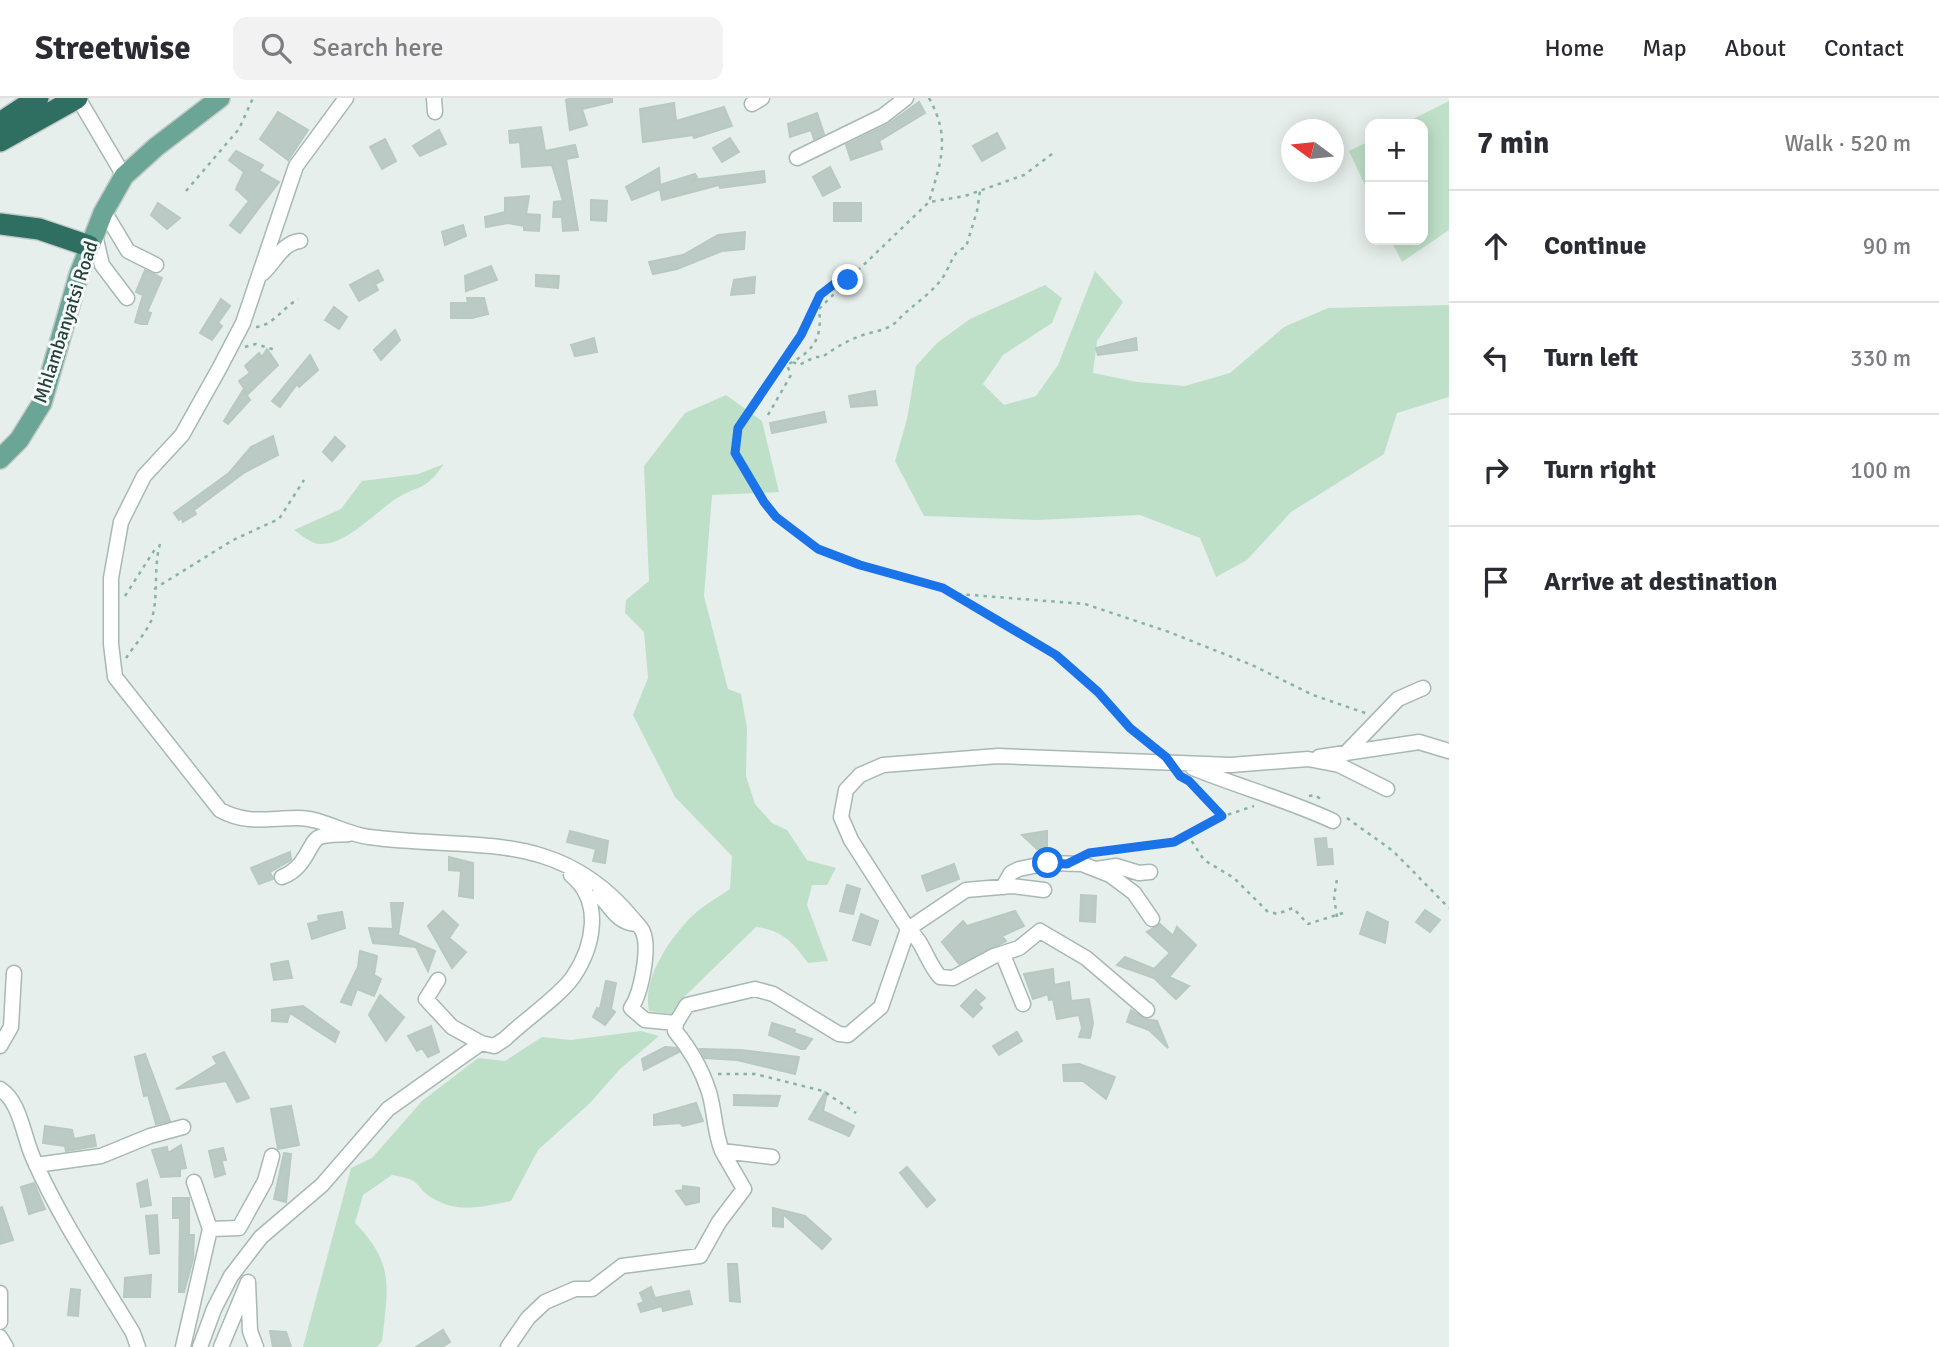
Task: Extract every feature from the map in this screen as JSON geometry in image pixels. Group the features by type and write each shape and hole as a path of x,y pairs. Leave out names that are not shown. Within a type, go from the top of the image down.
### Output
{"highway":[{"path":"0,123 38,98"},
{"path":"0,141 77,98"},
{"path":"0,224 92,240"}],"main road":[{"name":"Mhlambanyatsi Road","path":"0,459 19,440 42,403 92,240 104,211 124,176 156,147 220,98"}],"street":[{"path":"77,98 124,176"},
{"path":"346,98 296,166 239,331 182,435 144,476 121,522 111,578 115,677 220,810 236,818 255,821 297,818 322,821 354,834 406,842 514,848 569,864 607,892 643,932 645,949 639,998 631,1009 645,1020 676,1023"},
{"path":"797,158 883,116 906,98"},
{"path":"104,211 128,251 156,265"},
{"path":"92,240 102,265 127,298"},
{"path":"259,276 281,251 293,242 300,241"},
{"path":"1345,754 1398,699 1423,688"},
{"path":"1147,1010 1086,958 1040,931 1018,948 994,956 953,978 940,976 929,965 920,939 908,929 850,840 842,817 846,790 860,775 883,765 999,756 1231,765 1308,759 1419,742 1449,751"},
{"path":"1308,759 1339,765 1387,789"},
{"path":"1175,764 1239,783 1277,800 1335,816"},
{"path":"282,877 296,872 319,837 354,834"},
{"path":"548,857 601,897 615,915 627,924 637,924"},
{"path":"1003,887 1011,873 1048,863 1095,869 1110,875 1134,893 1152,919"},
{"path":"1095,869 1116,866 1139,873 1150,872"},
{"path":"438,980 426,999 452,1027 481,1043 494,1046 505,1039 571,979 594,926 583,885"},
{"path":"508,1347 528,1318 545,1302 575,1289 592,1289 622,1266 700,1256 719,1222 744,1189 714,1130 711,1104 696,1061 689,1055 675,1031 676,1023 687,1004 755,989 773,994 839,1034 848,1035 881,1007 908,929 966,890 1003,887 1044,890"},
{"path":"1003,955 1023,1004"},
{"path":"0,1046 11,1027 14,973"},
{"path":"200,1347 214,1309 231,1276 261,1237 322,1185 388,1109 481,1043"},
{"path":"0,1089 10,1095 18,1110 21,1129 36,1165 75,1240 133,1333 138,1347"},
{"path":"36,1165 101,1156 150,1136 183,1127"},
{"path":"723,1151 772,1157"},
{"path":"210,1229 239,1228 265,1181 272,1156"},
{"path":"183,1347 210,1229 194,1182"},
{"path":"221,1347 248,1282 250,1331 256,1347"},
{"path":"0,1293 0,1322"},
{"path":"0,1338 6,1347"}],"path":[{"path":"186,191 239,129 253,98"},
{"path":"768,415 791,375 787,365 818,340 822,327 819,309 929,202 944,153 942,125 929,98"},
{"path":"929,202 980,191 1024,175 1052,154"},
{"path":"793,362 799,365 815,356 822,357 861,335 885,329 898,320 945,273 957,251 966,247 978,211 980,191"},
{"path":"848,280 838,281 820,295 801,335 738,428 735,453 776,517 818,549 955,594 1056,655 1098,692 1130,728 1175,764"},
{"path":"239,331 271,323 280,310 298,299"},
{"path":"226,355 256,344 275,350"},
{"path":"154,589 233,540 279,519 304,480"},
{"path":"111,620 151,551 160,544 154,567 150,624 115,677"},
{"path":"955,594 1085,604 1169,632 1252,665 1314,695 1378,717"},
{"path":"1189,781 1222,816"},
{"path":"1067,864 1089,853 1174,842 1222,816 1277,800 1315,795 1326,803"},
{"path":"1335,816 1393,851 1449,908"},
{"path":"1187,834 1204,860 1234,878 1268,911 1277,914 1293,908 1308,924 1343,913"},
{"path":"1337,879 1334,897 1337,917"},
{"path":"703,1079 719,1073 755,1074 823,1091 856,1113"}],"green space":[{"path":"1449,101 1449,230 1428,244 1428,119 1413,119"},
{"path":"1365,143 1365,185 1349,151"},
{"path":"1394,245 1427,245 1402,262"},
{"path":"1095,271 1123,302 1097,341 1093,373 1137,382 1185,386 1230,373 1284,327 1328,308 1449,305 1449,397 1397,413 1384,454 1291,512 1247,560 1216,577 1200,538 1140,515 1038,520 924,516 895,461 907,419 916,366 937,343 970,319 1045,285 1062,298 1052,323 1003,355 983,384 1004,405 1036,396 1058,365"},
{"path":"726,395 762,421 779,492 712,495 704,596 728,689 741,694 747,728 746,776 755,804 772,823 787,830 807,860 836,868 827,885 812,885 807,905 828,961 808,963 786,938 756,927 680,1001 672,1014 649,1011 649,987 653,974 673,938 690,918 730,889 732,856 675,797 633,715 648,678 644,632 625,613 626,600 649,581 644,466 685,413"},
{"path":"444,464 427,483 397,498 357,529 334,542 312,542 294,530 341,509 362,481 418,474"},
{"path":"641,1031 659,1036 620,1069 590,1103 538,1150 511,1201 472,1208 443,1204 427,1194 414,1181 392,1175 363,1195 355,1223 377,1251 386,1278 382,1341 377,1347 303,1347 351,1168 372,1158 422,1101 478,1058 505,1061 542,1037 571,1040"}],"building":[{"path":"612,98 612,102 582,109 587,125 570,130 566,100"},
{"path":"919,102 925,113 879,141 882,149 851,160 846,145 887,125"},
{"path":"674,103 676,121 724,107 732,126 694,138 693,135 643,142 640,109"},
{"path":"278,112 308,130 288,160 260,139"},
{"path":"817,113 824,134 814,139 811,130 790,137 788,124"},
{"path":"541,127 545,151 575,145 578,157 566,159 578,230 563,231 562,217 553,217 554,202 563,201 552,165 522,167 520,142 510,143 509,131"},
{"path":"439,130 446,144 420,156 413,146"},
{"path":"997,133 1005,148 982,161 973,146"},
{"path":"730,138 739,152 722,162 713,148"},
{"path":"385,139 396,161 382,169 370,147"},
{"path":"236,151 263,165 259,171 279,182 240,233 230,225 249,201 236,189 244,172 229,160"},
{"path":"830,167 840,187 823,196 813,177"},
{"path":"659,168 660,185 695,174 697,177 693,180 764,171 765,182 720,188 719,185 662,200 660,189 632,200 626,187"},
{"path":"529,196 526,214 540,215 539,231 524,230 524,226 508,223 486,227 485,217 505,212 505,198"},
{"path":"591,200 607,201 606,221 591,220"},
{"path":"158,203 180,218 167,229 151,215"},
{"path":"834,203 861,203 861,221 834,221"},
{"path":"463,225 466,236 445,245 442,232"},
{"path":"745,232 744,249 722,251 677,269 653,274 649,262 683,255 718,235"},
{"path":"491,266 497,280 466,291 465,276"},
{"path":"145,270 162,278 147,312 151,313 147,324 141,324 135,322 143,295 136,292"},
{"path":"378,270 383,280 375,284 378,290 359,301 350,285"},
{"path":"536,275 559,276 558,288 536,286"},
{"path":"755,277 754,293 731,295 734,280"},
{"path":"467,298 484,298 488,314 472,318 451,318 451,303 468,303"},
{"path":"221,299 230,306 218,323 222,326 212,340 200,333"},
{"path":"334,307 347,317 339,329 325,320"},
{"path":"395,330 400,340 381,360 374,350"},
{"path":"594,338 597,352 575,356 571,345"},
{"path":"1136,338 1137,350 1098,355 1096,348"},
{"path":"267,349 278,365 248,394 239,381 250,373 245,366 259,353 262,357"},
{"path":"310,355 318,370 299,387 297,384 280,407 272,401"},
{"path":"243,390 250,400 228,424 224,421"},
{"path":"875,391 877,405 851,407 849,396"},
{"path":"824,412 826,422 772,433 770,423"},
{"path":"273,436 278,455 245,472 194,510 196,514 183,522 182,518 179,520 174,513 229,473 251,447"},
{"path":"335,437 345,446 332,461 323,452"},
{"path":"570,831 608,841 605,863 593,861 596,849 567,842"},
{"path":"1047,831 1047,848 1037,849 1022,835"},
{"path":"1326,838 1327,849 1332,849 1333,864 1318,865 1315,839"},
{"path":"290,852 291,860 270,872 273,879 259,884 251,868"},
{"path":"449,857 473,863 473,898 459,896 461,871 449,870"},
{"path":"954,864 959,879 927,891 922,876"},
{"path":"847,885 860,889 853,914 840,911"},
{"path":"1081,895 1096,896 1095,922 1080,921"},
{"path":"391,903 403,903 398,935 435,951 428,971 416,947 373,943 369,928 393,929"},
{"path":"1425,910 1440,920 1430,932 1416,922"},
{"path":"443,911 458,925 449,938 466,952 452,968 428,926"},
{"path":"1015,911 1024,926 1002,936 1006,941 959,964 942,942 963,921 967,926"},
{"path":"342,912 345,928 312,939 308,924 319,921 318,916"},
{"path":"1367,912 1388,922 1385,943 1360,934"},
{"path":"861,914 878,921 870,945 853,940"},
{"path":"1160,924 1173,936 1177,927 1196,945 1169,977 1189,986 1176,999 1154,978 1117,965 1125,957 1154,969 1170,953 1147,932"},
{"path":"360,951 377,956 374,975 381,979 374,996 357,989 351,1005 341,1002 358,967"},
{"path":"288,961 292,978 274,980 271,964"},
{"path":"1053,969 1054,985 1069,982 1071,1001 1089,999 1093,1023 1090,1038 1079,1037 1082,1028 1079,1015 1057,1019 1053,999 1049,1000 1048,994 1033,999 1024,974"},
{"path":"606,981 616,983 611,1009 615,1012 605,1025 593,1017 597,1008 600,1009"},
{"path":"976,990 985,998 978,1004 982,1008 973,1017 961,1006"},
{"path":"380,995 404,1017 386,1041 369,1015"},
{"path":"303,1006 339,1032 335,1042 290,1013 287,1022 272,1021 272,1010"},
{"path":"1131,1010 1145,1019 1157,1021 1168,1048 1149,1030 1127,1022"},
{"path":"772,1023 812,1039 805,1049 801,1049 769,1035"},
{"path":"431,1026 439,1052 428,1057 422,1048 417,1051 408,1036"},
{"path":"1017,1032 1022,1041 999,1055 993,1046"},
{"path":"665,1047 676,1048 679,1052 644,1070 642,1059"},
{"path":"700,1049 741,1050 799,1057 795,1074 737,1060 705,1058"},
{"path":"224,1052 249,1098 237,1102 226,1081 176,1089 217,1064 213,1057"},
{"path":"145,1054 170,1121 156,1124 148,1095 144,1096 135,1057"},
{"path":"1079,1064 1115,1077 1106,1099 1083,1081 1064,1081 1063,1065"},
{"path":"825,1092 823,1111 854,1126 849,1136 809,1119"},
{"path":"734,1095 780,1096 777,1106 734,1105"},
{"path":"696,1103 703,1121 683,1126 680,1123 654,1125 654,1115"},
{"path":"291,1106 299,1145 278,1149 271,1109"},
{"path":"45,1126 72,1130 74,1139 94,1135 96,1146 66,1151 65,1146 43,1143"},
{"path":"181,1145 186,1168 180,1169 180,1176 161,1177 152,1150 167,1147 168,1153"},
{"path":"223,1148 226,1160 218,1161 222,1162 225,1174 215,1177 209,1151"},
{"path":"284,1153 291,1154 286,1202 274,1199"},
{"path":"907,1167 935,1200 927,1207 900,1173"},
{"path":"147,1180 151,1205 141,1207 137,1184"},
{"path":"34,1183 45,1209 29,1214 21,1187"},
{"path":"683,1186 699,1188 699,1202 686,1205 676,1191 683,1190"},
{"path":"173,1198 189,1198 189,1235 194,1235 193,1259 184,1292 179,1292 180,1218 173,1218"},
{"path":"2,1207 13,1240 0,1244 0,1208"},
{"path":"773,1208 805,1216 831,1239 822,1249 783,1214 783,1227 773,1226"},
{"path":"157,1215 159,1253 150,1254 146,1216"},
{"path":"728,1264 737,1264 740,1302 730,1301"},
{"path":"151,1275 150,1297 124,1297 125,1278"},
{"path":"651,1287 655,1298 689,1291 692,1304 663,1311 662,1306 641,1312 638,1304 644,1302 640,1293"},
{"path":"71,1289 80,1290 78,1316 68,1315"},
{"path":"443,1330 450,1342 442,1347 416,1347"},
{"path":"270,1331 286,1332 291,1347 273,1347"}],"route":[{"path":"848,280 838,281 820,295 801,335 738,428 735,453 764,502 776,517 818,549 860,565 943,588 983,609 1056,655 1098,692 1130,728 1166,757 1168,764 1189,781 1222,816 1174,842 1089,853 1067,864 1048,863"}]}
